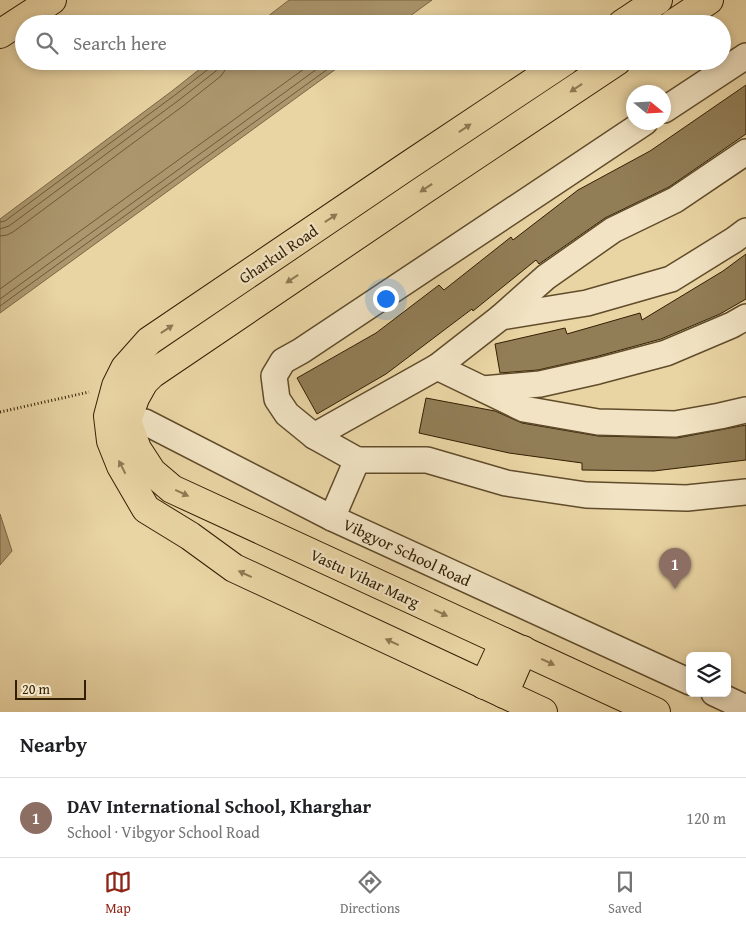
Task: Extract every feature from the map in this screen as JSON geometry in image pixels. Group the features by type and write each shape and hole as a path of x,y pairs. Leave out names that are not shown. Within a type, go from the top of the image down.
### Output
{"main road":[{"path":"29,15 52,0"},
{"path":"636,15 658,0"},
{"path":"686,15 709,0"},
{"path":"0,34 15,24"},
{"name":"Gharkul Road","path":"126,402 125,368 149,341 551,70"},
{"name":"Gharkul Road","path":"494,689 234,568 190,536 146,509 121,466 111,441 108,416 126,402 152,374 164,365 604,70"},
{"name":"Vastu Vihar Marg","path":"126,402 137,449 152,472 172,489 656,712"},
{"path":"514,646 494,689 543,712"}],"street":[{"path":"731,66 746,56"},
{"path":"671,105 725,70"},
{"path":"634,130 310,346 282,361 274,376 277,399 287,414 314,436 357,460 427,460 506,483 586,495 687,498 746,492"},
{"path":"314,436 437,368 501,317 546,277 613,230 675,200 746,152"},
{"path":"501,317 587,303 671,279 746,231"},
{"path":"483,390 540,384 666,353 746,317"},
{"path":"437,368 524,409 598,422 675,424 746,410"},
{"name":"Vibgyor School Road","path":"126,402 145,422 332,518 686,680"},
{"path":"332,518 357,460"},
{"path":"723,697 746,708"}],"path":[{"path":"0,412 126,402"}],"water":[{"path":"289,0 432,0 411,15 270,15"},
{"path":"199,70 335,70 0,313 0,219"},
{"path":"0,514 12,551 0,565"}],"building":[{"path":"746,85 746,134 669,187 605,218 539,264 536,260 473,311 472,309 386,374 317,414 297,378 376,333 439,285 444,290 511,237 513,240 578,190 650,151"},
{"path":"746,254 746,299 720,314 661,339 595,357 538,370 500,373 495,344 565,328 567,334 640,313 642,320 723,271"},
{"path":"426,398 495,411 522,423 598,436 677,438 746,425 746,460 654,471 582,470 582,463 509,453 419,433"}],"place":[{"name":"DAV International School, Kharghar","path":"675,589"}]}
